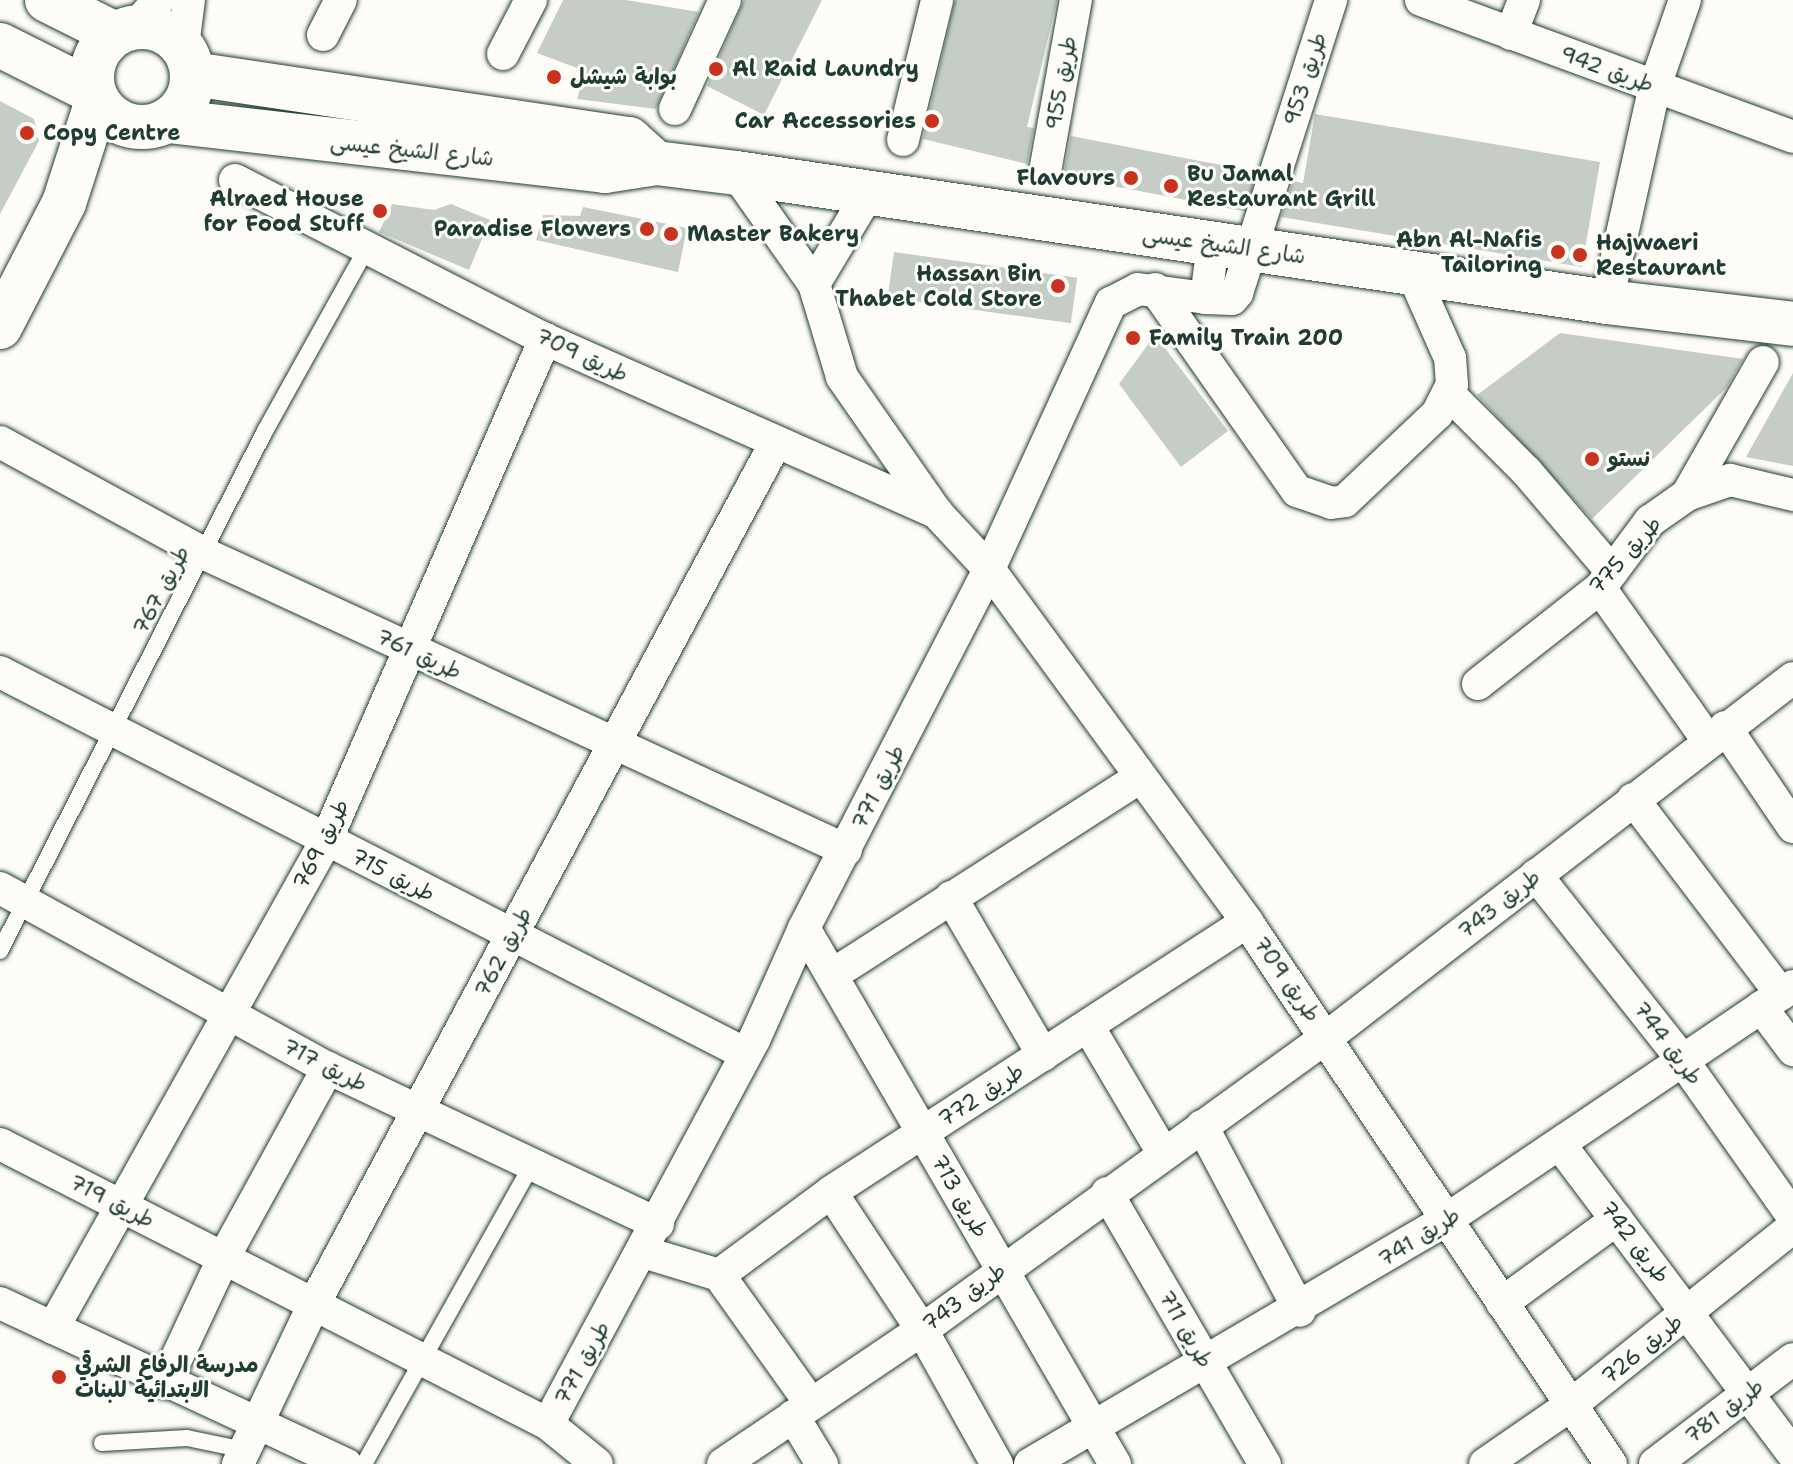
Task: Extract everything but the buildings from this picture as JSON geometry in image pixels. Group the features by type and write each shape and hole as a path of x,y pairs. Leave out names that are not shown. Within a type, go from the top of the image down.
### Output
{"street":[{"path":"47,0 137,20 162,31 188,60"},
{"path":"64,203 152,124 187,101 189,0"},
{"path":"323,35 341,0"},
{"path":"503,54 531,0"},
{"path":"675,109 725,0"},
{"path":"903,140 937,0"},
{"name":"طريق 955","path":"1046,166 1076,0"},
{"name":"طريق 953","path":"1232,246 1331,0"},
{"name":"طريق 942","path":"1421,0 1793,137"},
{"path":"1511,34 1524,0"},
{"path":"1607,302 1655,86 1685,0"},
{"path":"0,327 64,203 96,96 94,59 137,20"},
{"path":"0,45 96,96 107,114 152,124"},
{"name":"شارع الشيخ عيسى","path":"188,60 629,139 656,163"},
{"name":"شارع الشيخ عيسى","path":"152,124 605,171 656,163 1411,270 1607,302 1793,324"},
{"name":"طريق 709","path":"736,173 814,284 842,377 937,513 989,569 1137,779 1247,922 1327,1037 1443,1222 1611,1464"},
{"name":"طريق 709","path":"235,180 365,251 545,339 775,444 937,513"},
{"path":"814,284 868,194"},
{"name":"طريق 771","path":"548,1424 651,1238 746,1054 804,928 989,569 1111,303 1138,289 1232,299 1237,293 1232,246"},
{"path":"1155,289 1297,491 1319,500 1345,501 1437,414 1448,393 1450,358 1411,270"},
{"name":"طريق 769","path":"53,1328 119,1205 326,841 545,339"},
{"path":"1687,495 1763,362"},
{"path":"1448,393 1527,472 1717,734 1793,827"},
{"name":"طريق 761","path":"0,442 205,554 611,745 846,850"},
{"name":"طريق 762","path":"247,1446 314,1304 775,444"},
{"name":"طريق 775","path":"1478,684 1606,580 1650,521 1687,495 1730,480 1793,495"},
{"name":"طريق 715","path":"0,672 512,937 746,1054"},
{"name":"طريق 743","path":"723,1464 922,1330 1001,1268 1327,1037 1793,678"},
{"path":"832,975 1137,779"},
{"path":"1633,799 1778,996 1793,1050"},
{"name":"طريق 744","path":"1536,875 1681,1058 1793,1217"},
{"name":"طريق 717","path":"13,895 328,1068 532,1165 651,1238 719,1275"},
{"path":"951,897 1043,1055"},
{"name":"طريق 772","path":"719,1275 831,1192 1247,922"},
{"name":"طريق 713","path":"804,928 1115,1464"},
{"name":"طريق 741","path":"1030,1464 1092,1425 1207,1365 1300,1311 1443,1222 1561,1146 1681,1058 1778,996"},
{"path":"1088,1026 1163,1153"},
{"path":"165,1383 224,1257 328,1068"},
{"path":"1202,1126 1300,1311"},
{"name":"طريق 719","path":"0,1144 548,1424 597,1464"},
{"name":"طريق 742","path":"1561,1146 1793,1454"},
{"path":"831,1192 922,1330 997,1464"},
{"name":"طريق 711","path":"1107,1193 1265,1464"},
{"path":"1502,1303 1617,1219"},
{"name":"طريق 726","path":"1485,1464 1571,1405 1793,1227"},
{"path":"719,1275 802,1410 822,1464"},
{"path":"0,1303 165,1383 247,1446 346,1464"},
{"name":"طريق 781","path":"1655,1464 1793,1359"}],"lane":[{"name":"طريق 767","path":"0,951 13,895 113,729 365,251"},
{"path":"364,1464 419,1358 532,1165"},
{"path":"102,1443 187,1438 247,1446"}],"place":[{"name":"Al Raid Laundry","path":"716,69"},
{"name":"بوابة شيشل","path":"554,77"},
{"name":"Car Accessories","path":"932,121"},
{"name":"Copy Centre","path":"27,133"},
{"name":"Flavours","path":"1131,178"},
{"name":"Bu Jamal Restaurant Grill","path":"1171,186"},
{"name":"Alraed House for Food Stuff","path":"380,211"},
{"name":"Paradise Flowers","path":"647,229"},
{"name":"Master Bakery","path":"671,234"},
{"name":"Abn Al-Nafis Tailoring","path":"1558,252"},
{"name":"Hajwaeri Restaurant","path":"1580,255"},
{"name":"Hassan Bin Thabet Cold Store","path":"1058,286"},
{"name":"Family Train 200","path":"1133,338"},
{"name":"نستو","path":"1592,459"},
{"name":"مدرسة الرفاع الشرقي الابتدائية للبنات","path":"59,1377"}]}
